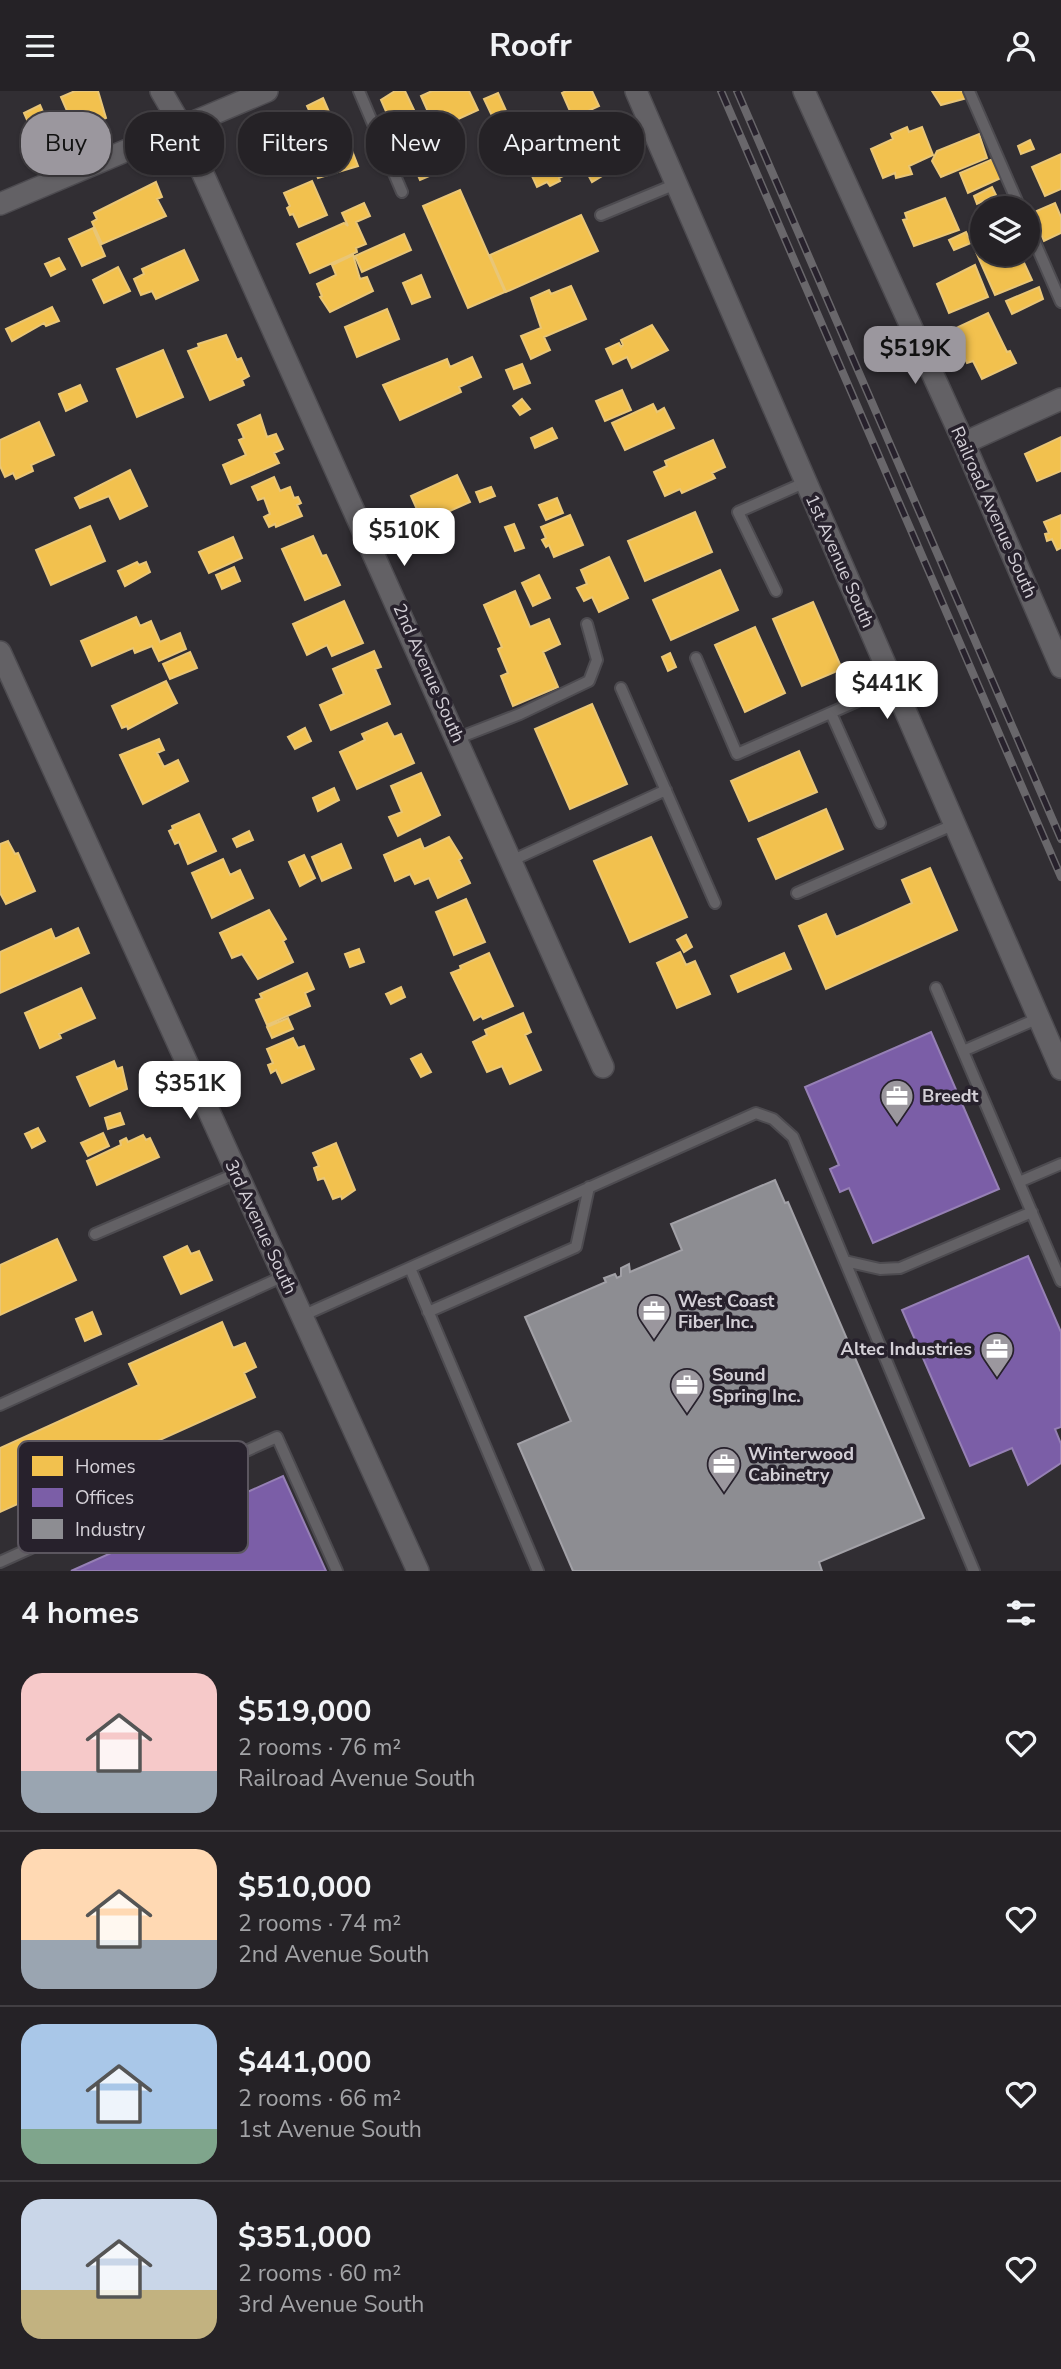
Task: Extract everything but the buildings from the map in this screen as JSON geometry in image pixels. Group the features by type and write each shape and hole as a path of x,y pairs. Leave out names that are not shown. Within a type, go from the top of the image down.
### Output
{"street":[{"name":"2nd Avenue South","path":"162,91 174,112"},
{"path":"217,112 267,91"},
{"name":"1st Avenue South","path":"636,91 1061,1069"},
{"name":"Railroad Avenue South","path":"804,91 964,443 1061,667"},
{"path":"0,204 125,151"},
{"name":"2nd Avenue South","path":"204,175 513,860 603,1067"},
{"path":"964,443 1061,399"},
{"name":"3rd Avenue South","path":"0,653 5,679 237,1173 418,1571"}],"lane":[{"path":"359,91 402,192"},
{"path":"969,91 1015,196"},
{"path":"601,215 676,184"},
{"path":"1040,254 1061,302"},
{"path":"776,591 738,512 806,482"},
{"path":"458,738 520,714 590,681 597,660 587,624"},
{"path":"696,658 737,754 894,685"},
{"path":"621,688 715,902"},
{"path":"831,713 880,823"},
{"path":"513,860 666,790"},
{"path":"797,893 955,824"},
{"path":"936,988 1061,1281"},
{"path":"963,1051 1039,1018"},
{"path":"302,1316 756,1113 773,1119 793,1137 974,1571"},
{"path":"1019,1182 1061,1164"},
{"path":"95,1234 237,1173"},
{"path":"428,1312 576,1247 589,1187"},
{"path":"845,1261 880,1269 900,1268 1032,1212"},
{"path":"410,1268 538,1571"},
{"path":"0,1405 284,1276"},
{"path":"248,1450 277,1437 337,1571"},
{"path":"0,1562 20,1553"}],"railway":[{"path":"721,91 1061,877"},
{"path":"737,91 1061,839"}],"place":[{"name":"Breedt","path":"897,1126"},
{"name":"West Coast Fiber Inc.","path":"654,1341"},
{"name":"Altec Industries","path":"997,1379"},
{"name":"Sound Spring Inc.","path":"687,1415"},
{"name":"Winterwood Cabinetry","path":"724,1494"}]}
